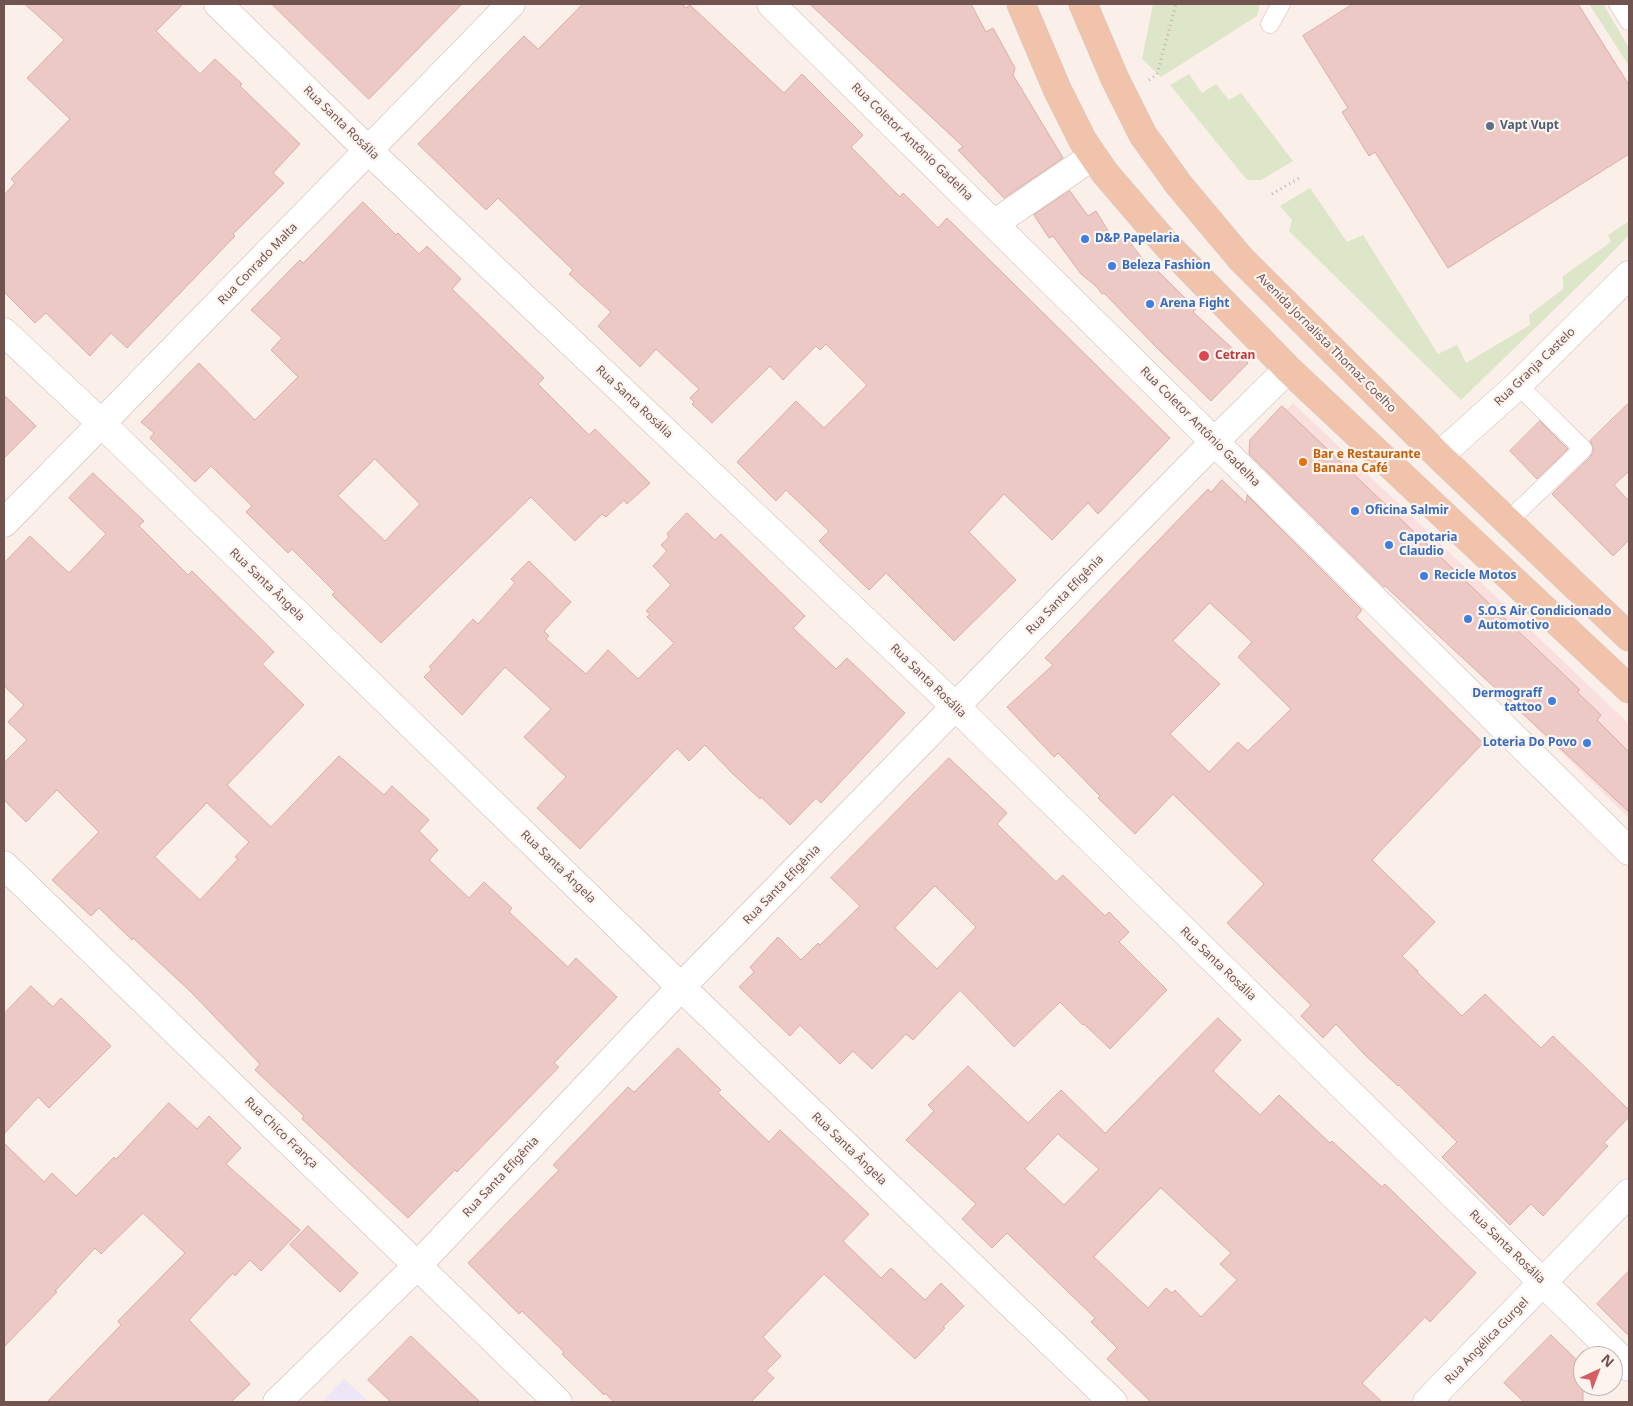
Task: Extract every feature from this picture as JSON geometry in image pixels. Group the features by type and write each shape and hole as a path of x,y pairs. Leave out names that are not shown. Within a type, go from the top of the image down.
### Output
{"main road":[{"path":"1021,4 1071,119 1093,156 1166,244 1288,369 1629,689"},
{"name":"Avenida Jornalista Thomaz Coelho","path":"1083,4 1115,79 1143,135 1179,185 1241,259 1439,456 1629,637"}],"street":[{"name":"Rua Santa Rosália","path":"218,4 369,151 956,707 1629,1367"},
{"name":"Rua Conrado Malta","path":"4,523 511,4"},
{"name":"Rua Coletor Antônio Gadelha","path":"771,4 995,223 1629,851"},
{"path":"995,223 1093,156"},
{"name":"Rua Granja Castelo","path":"1439,456 1518,385 1629,275"},
{"name":"Rua Santa Ângela","path":"4,332 102,424 681,987 1113,1402"},
{"name":"Rua Santa Efigênia","path":"277,1402 418,1265 681,987 1214,441 1288,369"},
{"name":"Rua Chico França","path":"4,865 558,1402"},
{"name":"Rua Angélica Gurgel","path":"1427,1402 1629,1193"}],"lane":[{"path":"1270,24 1280,4"},
{"path":"1618,4 1629,21"},
{"path":"1507,522 1583,449 1518,385"}],"path":[{"path":"1146,82 1157,74 1176,4"},
{"path":"1272,194 1301,176"}],"shaded area":[{"path":"1293,403 1629,724 1629,818 1249,449"},
{"path":"344,1379 369,1402 322,1402"}],"green space":[{"path":"1153,4 1260,4 1257,16 1161,77 1142,59"},
{"path":"1589,4 1603,4 1629,48 1629,66"},
{"path":"1189,74 1202,93 1216,84 1229,100 1241,93 1293,161 1261,180 1247,180 1170,85"},
{"path":"1310,188 1347,242 1363,235 1438,354 1457,345 1466,363 1530,325 1529,315 1563,289 1563,276 1611,242 1608,235 1629,221 1629,235 1461,400 1289,231 1292,220 1280,206"}],"building":[{"path":"25,4 183,4 156,31 200,74 215,59 300,144 273,173 284,183 233,234 235,236 127,348 111,333 90,356 46,313 35,323 4,292 4,195 15,183 11,179 70,119 27,78 64,40"},
{"path":"272,4 462,4 369,99"},
{"path":"583,4 682,4 686,8 690,5 784,93 802,74 863,135 851,147 900,197 903,193 938,228 947,218 1170,438 1098,514 1088,503 1052,540 1004,494 969,532 1016,580 954,641 886,573 869,590 819,541 829,531 786,490 776,501 737,462 796,401 824,428 867,385 826,344 820,350 816,346 783,380 770,366 712,423 692,404 694,402 690,398 699,389 656,349 640,367 598,326 611,312 569,274 573,270 498,198 486,210 418,144 524,36 538,49"},
{"path":"810,4 971,4 986,32 993,28 1015,68 1013,75 1063,158 1004,198 958,150 963,147"},
{"name":"Vapt Vupt","path":"1353,4 1578,4 1629,85 1629,154 1448,268 1375,152 1369,156 1342,112 1348,108 1303,36"},
{"path":"1070,191 1088,216 1096,211 1115,242 1125,236 1147,265 1150,263 1196,309 1193,312 1248,363 1211,401 1104,293 1102,294 1096,286 1081,274 1053,236 1049,238 1034,215"},
{"path":"363,202 396,235 398,233 419,254 427,246 461,279 452,289 544,378 538,384 589,435 595,429 650,483 627,504 624,500 606,517 602,514 575,541 531,497 381,643 332,595 335,592 292,549 288,553 246,512 252,506 211,466 195,482 150,438 154,433 141,422 199,363 255,420 298,377 271,350 282,338 251,310 300,260 303,263","holes":["375,459 420,504 385,541 338,496"]},
{"path":"4,395 36,426 4,458"},
{"path":"1629,403 1629,471 1614,485 1629,501 1629,540 1613,556 1552,494 1590,457 1593,447 1590,441"},
{"path":"1282,406 1580,690 1577,692 1601,715 1597,720 1629,752 1629,812 1384,587 1249,454 1250,440"},
{"path":"1540,421 1568,449 1537,479 1510,451"},
{"path":"93,473 144,521 139,526 188,575 192,571 274,652 262,664 304,705 227,785 271,827 339,756 384,795 392,786 429,820 419,831 438,850 429,860 469,898 484,882 512,908 509,912 568,967 576,958 617,997 554,1063 559,1067 457,1172 455,1170 408,1218 302,1119 304,1116 255,1070 260,1064 190,991 99,908 91,916 52,880 99,832 57,790 26,822 4,800 4,763 27,740 8,722 24,705 4,686 4,563 30,536 69,573 106,534 69,498","holes":["207,803 249,842 235,857 238,859 200,900 155,857"]},
{"path":"1222,480 1246,503 1247,495 1362,610 1356,617 1483,743 1372,860 1435,922 1402,956 1462,1016 1485,994 1541,1048 1553,1036 1629,1110 1629,1117 1604,1143 1608,1146 1543,1216 1531,1204 1510,1225 1442,1157 1457,1142 1399,1085 1364,1054 1336,1024 1323,1038 1301,1016 1311,1005 1227,923 1264,884 1173,794 1135,834 1098,798 1100,796 1058,753 1054,757 1007,707 1053,665 1045,658 1208,489 1211,492","holes":["1210,603 1252,642 1238,657 1291,709 1248,751 1238,742 1209,772 1170,734 1220,684 1173,641"]},
{"path":"687,513 715,540 721,534 805,616 793,628 836,669 847,658 905,713 821,803 816,798 790,825 761,797 760,799 733,774 705,745 689,761 677,748 580,849 537,808 566,777 524,737 551,709 505,667 462,715 424,677 432,669 429,667 473,619 478,624 515,583 511,579 529,561 571,602 544,631 549,636 546,639 586,674 608,650 638,679 674,643 647,617 650,614 646,611 671,585 653,566 667,551 661,545 669,537 667,534"},
{"path":"949,758 1007,813 997,824 1056,882 1063,875 1105,916 1109,912 1129,932 1119,942 1167,990 1110,1049 1060,1002 1014,1047 960,990 913,1040 906,1034 872,1069 853,1051 840,1064 800,1025 790,1036 739,987 754,972 750,967 778,937 801,960 818,943 820,945 860,906 831,878","holes":["935,886 976,927 937,969 895,928"]},
{"path":"31,986 53,1007 61,998 111,1046 49,1108 38,1097 4,1134 4,1014"},
{"path":"1218,1018 1241,1040 1213,1071 1260,1115 1279,1095 1330,1143 1332,1141 1382,1187 1385,1184 1476,1273 1430,1322 1425,1317 1362,1383 1382,1402 1151,1402 1107,1359 1117,1348 1091,1322 1095,1318 1007,1233 992,1248 962,1219 976,1204 906,1140 934,1111 928,1105 968,1066 1028,1123 1061,1090 1105,1133","holes":["1058,1134 1099,1169 1064,1205 1025,1169","1161,1188 1231,1253 1220,1264 1237,1280 1201,1317 1175,1290 1172,1293 1166,1288 1148,1308 1094,1257"]},
{"path":"678,1048 721,1090 718,1093 769,1142 780,1130 869,1214 843,1241 881,1278 891,1268 925,1300 941,1283 964,1306 915,1359 824,1274 763,1337 781,1356 766,1371 774,1378 751,1402 614,1402 605,1393 604,1395 562,1354 564,1352 522,1311 519,1314 468,1263 559,1170 553,1165 628,1087 634,1092"},
{"path":"169,1103 197,1129 209,1116 241,1148 226,1164 300,1230 261,1271 250,1260 235,1276 233,1273 189,1320 250,1384 231,1402 47,1402 121,1325 118,1321 185,1253 143,1213 101,1254 95,1248 55,1291 57,1292 4,1347 4,1143 44,1182 52,1173 76,1196 114,1157 116,1159"},
{"path":"308,1226 358,1273 340,1292 290,1245"},
{"path":"1629,1271 1629,1336 1597,1304"},
{"path":"1551,1335 1573,1356 1573,1396 1583,1396 1583,1402 1524,1402 1504,1383"},
{"path":"411,1336 480,1402 391,1402 368,1380"}],"place":[{"name":"Vapt Vupt","path":"1490,126"},
{"name":"D&P Papelaria","path":"1085,239"},
{"name":"Beleza Fashion","path":"1112,266"},
{"name":"Arena Fight","path":"1150,304"},
{"name":"Cetran","path":"1204,356"},
{"name":"Bar e Restaurante Banana Café","path":"1303,462"},
{"name":"Oficina Salmir","path":"1355,511"},
{"name":"Capotaria Claudio","path":"1389,545"},
{"name":"Recicle Motos","path":"1424,576"},
{"name":"S.O.S Air Condicionado Automotivo","path":"1468,619"},
{"name":"Dermograff tattoo","path":"1552,701"},
{"name":"Loteria Do Povo","path":"1587,743"}]}
